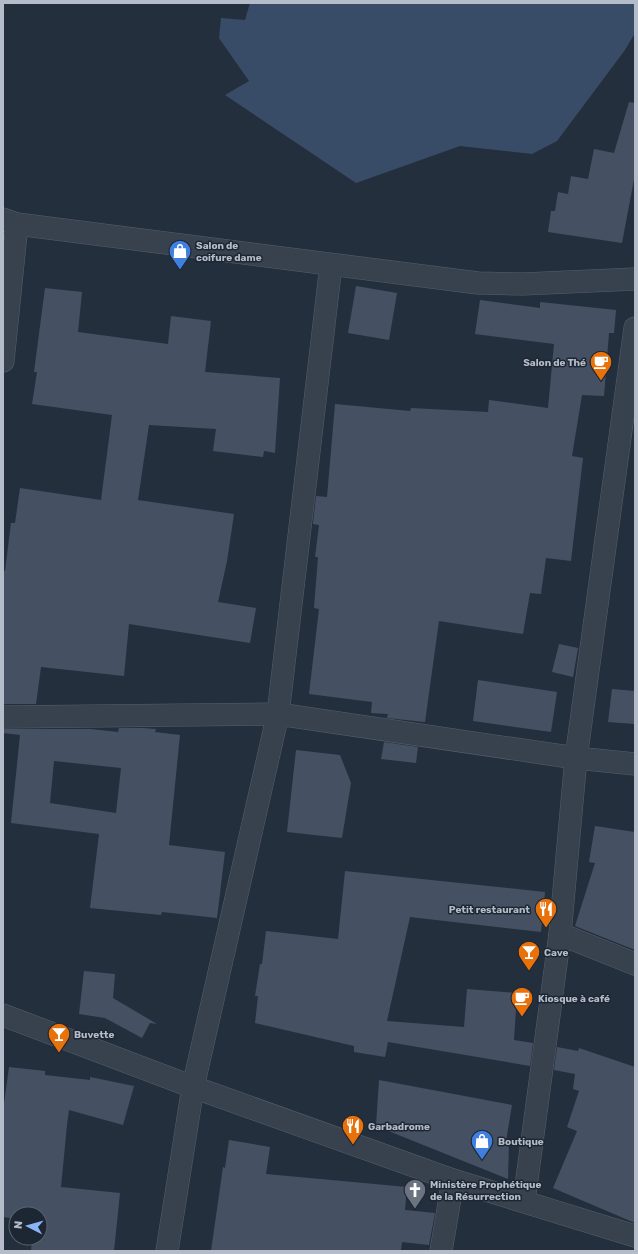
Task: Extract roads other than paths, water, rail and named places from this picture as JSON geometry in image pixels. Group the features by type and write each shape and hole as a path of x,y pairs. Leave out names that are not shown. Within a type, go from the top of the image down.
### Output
{"street":[{"path":"3,361 10,221 331,265 478,283 523,284 635,279"},
{"path":"167,1251 193,1087 278,714 331,265"},
{"path":"524,1201 560,934 576,758 635,328"},
{"path":"3,717 278,714 576,758 635,764"},
{"path":"560,934 635,964"},
{"path":"3,1015 193,1087 453,1180 635,1236"},
{"path":"441,1251 453,1180"}],"water":[{"path":"250,3 635,3 635,33 625,50 557,141 532,154 460,146 356,183 225,95 249,81 219,38 221,18 245,20"}],"place":[{"name":"Salon de coifure dame","path":"180,270"},
{"name":"Salon de Thé","path":"601,382"},
{"name":"Petit restaurant","path":"546,928"},
{"name":"Cave","path":"529,972"},
{"name":"Kiosque à café","path":"522,1018"},
{"name":"Buvette","path":"59,1054"},
{"name":"Garbadrome","path":"353,1146"},
{"name":"Boutique","path":"482,1160"},
{"name":"Ministère Prophétique de la Résurrection","path":"415,1210"}]}
